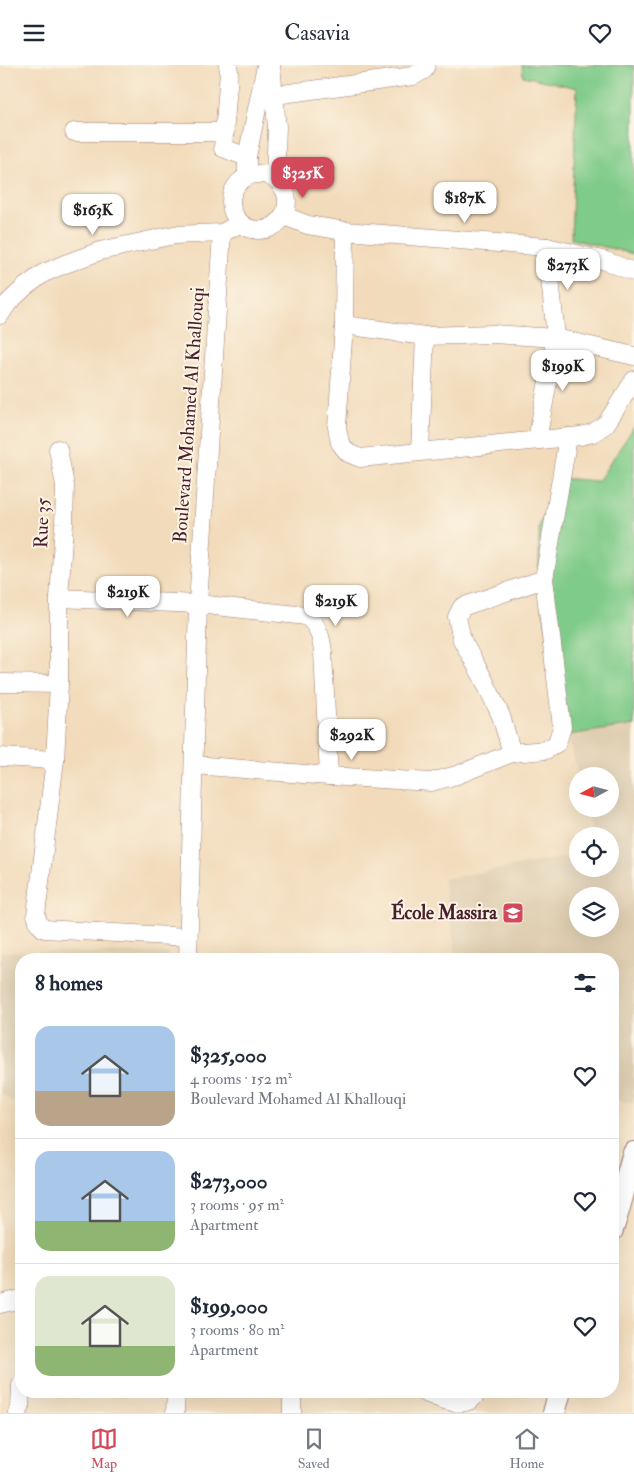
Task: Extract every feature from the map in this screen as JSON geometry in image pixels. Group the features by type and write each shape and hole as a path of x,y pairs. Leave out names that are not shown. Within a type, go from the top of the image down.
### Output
{"street":[{"path":"228,65 223,148 247,157"},
{"path":"247,176 247,157 266,65"},
{"path":"271,65 277,127 275,178"},
{"path":"275,95 413,76 424,70 426,65"},
{"path":"74,132 225,132"},
{"path":"261,173 275,178 284,188 288,202 284,216 272,227 256,230 241,223 234,214 231,203 233,192 238,183 247,176 261,173"},
{"path":"284,216 308,225 345,231 547,247 606,261 634,272"},
{"path":"0,315 8,303 44,273 100,251 174,235 222,233 241,223"},
{"path":"345,231 344,325 338,427 340,443 348,453 360,458 580,436 593,433 606,424 634,379"},
{"name":"Boulevard Mohamed Al Khallouqi","path":"188,953 198,604 222,233"},
{"path":"537,440 556,339 547,247"},
{"path":"344,325 425,336 493,334 556,339 634,356"},
{"path":"420,451 425,336"},
{"path":"194,765 329,776 431,781 457,775 512,753 546,750 557,743 562,727 544,579 568,437"},
{"name":"Rue 35","path":"58,449 65,486 59,599 59,684 54,760 36,915 38,924 44,929 188,937"},
{"path":"512,753 501,716 462,640 457,617 462,607 544,579"},
{"path":"59,599 198,604 306,616 313,621 321,634 329,776"},
{"path":"0,683 59,684"},
{"path":"0,757 54,760"},
{"path":"619,1219 628,1207 620,1176 634,1153"},
{"path":"0,1304 15,1300"},
{"path":"18,1413 20,1398"},
{"path":"175,1413 176,1398"},
{"path":"292,1398 292,1413"},
{"path":"439,1398 457,1405 465,1405 475,1398"},
{"path":"554,1413 558,1398"}],"shaded area":[{"name":"École Massira","path":"634,725 634,1103 619,1101 619,953 456,953 443,879 569,856 569,877 619,877 619,827 590,827 587,817 619,817 619,767 576,767 568,735"},
{"path":"0,952 168,953 15,953 15,1104 0,1093"}],"green space":[{"path":"522,65 634,65 634,254 571,239 577,88 523,76"},
{"path":"634,427 634,725 568,735 539,588 539,526 559,478 598,481"}],"place":[{"name":"École Massira","path":"513,913"}]}
